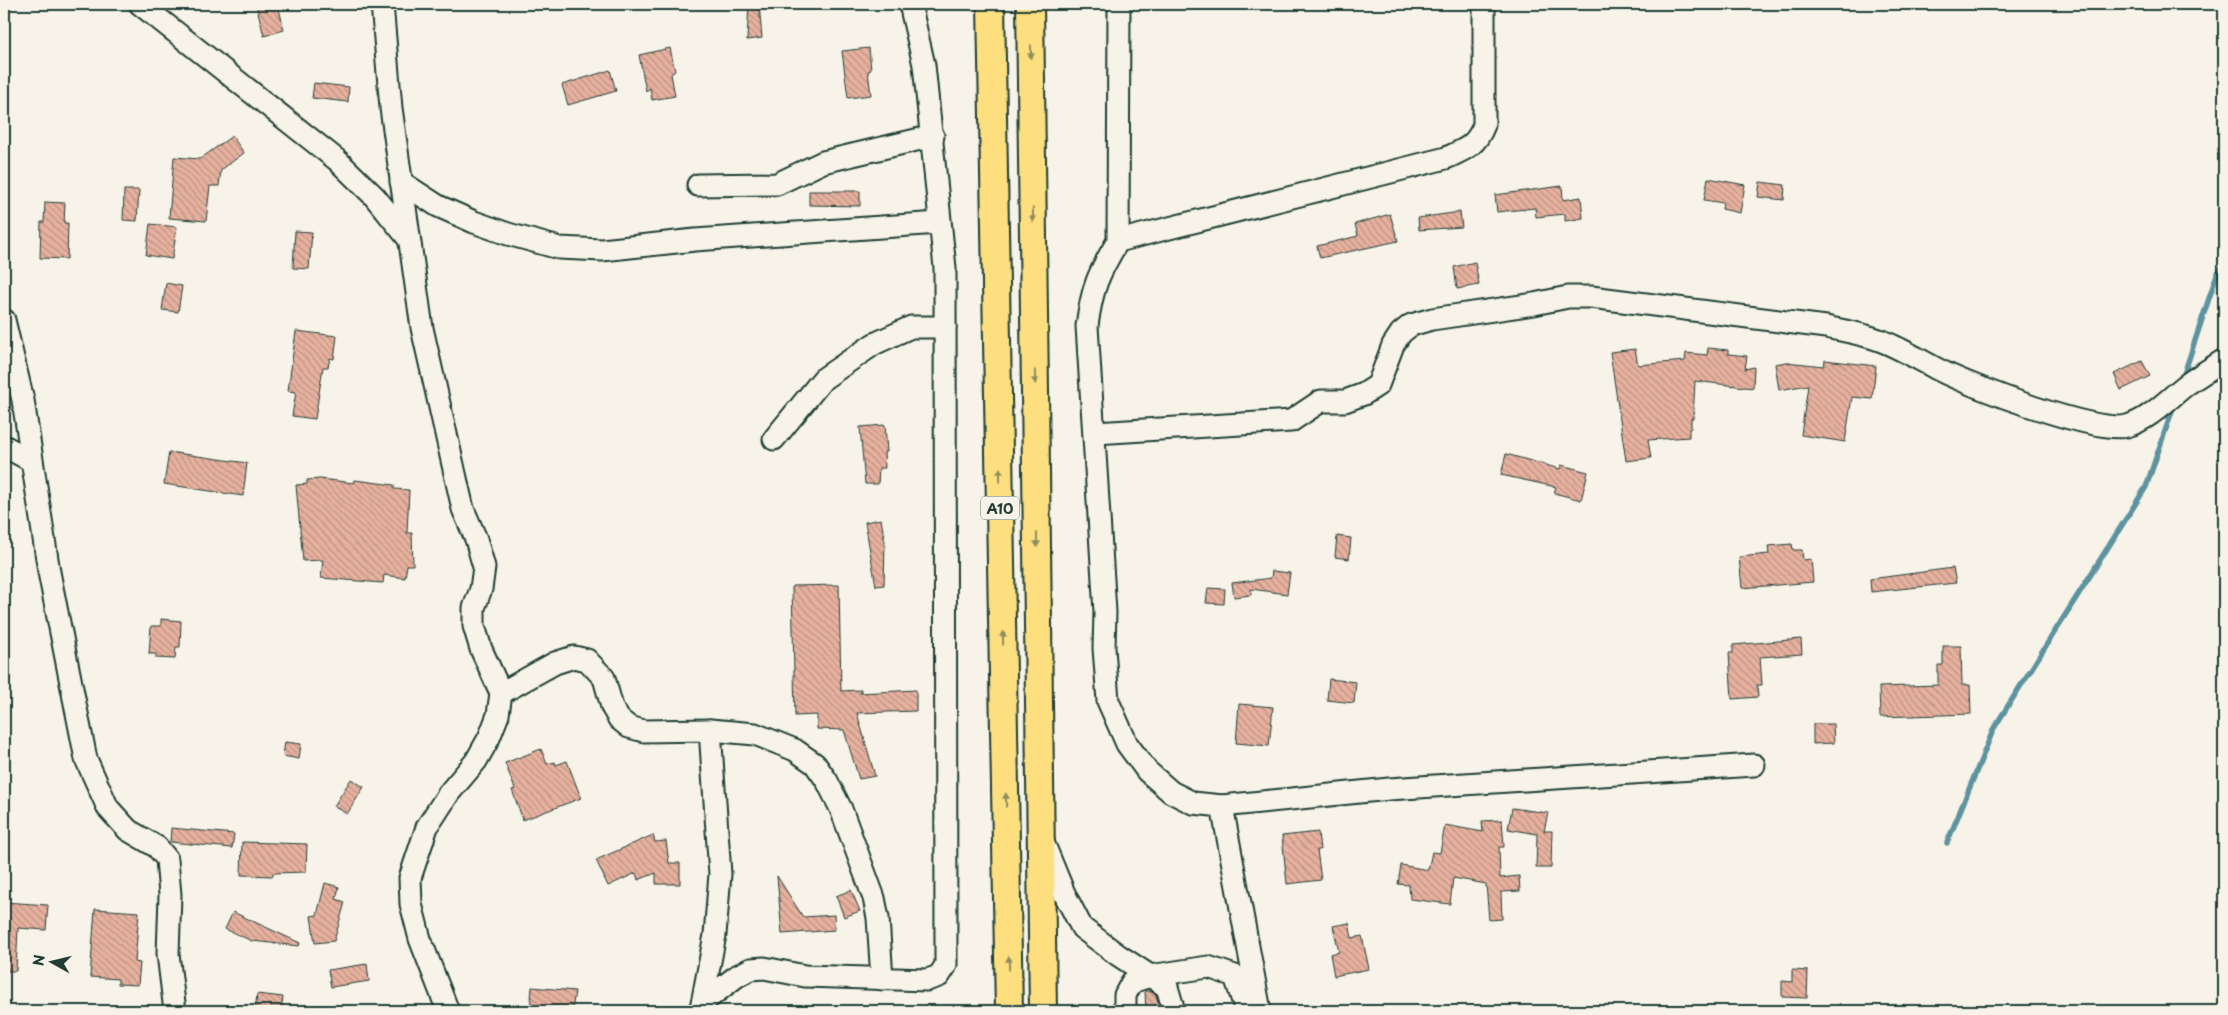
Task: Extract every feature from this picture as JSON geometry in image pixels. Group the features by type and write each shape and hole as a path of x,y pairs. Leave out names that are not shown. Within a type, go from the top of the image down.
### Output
{"main road":[{"name":"A10","path":"991,4 1009,1011"},
{"name":"A10","path":"1030,4 1043,1011"}],"street":[{"path":"140,4 337,160 374,196 409,239"},
{"path":"382,4 391,108 422,328 436,397 463,509 476,539 484,567 481,589 474,608 474,626 481,649 501,693 498,715 489,738 476,761 449,793 427,827 410,878 410,904 420,939 448,1011"},
{"path":"701,1007 737,976 751,969 764,968 805,976 934,979 943,971 947,958 945,268 939,223 933,136 924,65 910,4"},
{"path":"1119,4 1118,241 1101,269 1092,294 1087,326 1095,433 1105,612 1105,675 1108,701 1127,744 1147,771 1171,792 1193,803 1222,806 1389,789 1754,765"},
{"path":"1118,241 1446,158 1467,149 1478,138 1484,125 1484,4"},
{"path":"698,185 777,184 823,162 933,136"},
{"path":"401,182 438,206 474,222 508,234 560,248 602,250 696,240 939,223"},
{"path":"1095,433 1291,421 1321,401 1345,401 1364,394 1378,385 1393,346 1401,333 1411,325 1432,319 1568,297 1591,297 1826,327 1848,332 1880,340 1940,371 2031,406 2080,420 2116,427 2138,422 2186,384 2224,360"},
{"path":"4,320 23,400 49,572 86,759 108,808 128,830 157,848 166,859 170,895 168,954 175,1011"},
{"path":"774,439 822,379 874,344 911,327 945,327"},
{"path":"4,446 32,461"},
{"path":"501,693 555,663 574,658 587,660 604,678 612,707 619,719 629,727 644,731 710,730 747,733 769,739 795,750 814,764 827,781 856,848 874,898 878,918 882,978"},
{"path":"701,1007 715,935 720,874 717,805 710,730"},
{"path":"1222,806 1260,1011"},
{"path":"1041,835 1064,893 1082,928 1168,987 1174,1011"},
{"path":"1125,1011 1125,995 1132,982 1150,976 1208,967 1235,976 1246,1011"}],"building":[{"path":"256,4 278,4 284,30 264,36"},
{"path":"749,4 759,4 762,38 747,40"},
{"path":"670,48 675,71 671,74 675,96 652,100 650,88 646,91 639,55"},
{"path":"869,48 871,70 868,71 871,95 848,98 842,51"},
{"path":"610,70 616,91 568,105 562,85"},
{"path":"314,83 349,87 348,102 312,98"},
{"path":"232,136 244,153 221,170 219,186 210,186 206,221 169,218 174,157 200,159"},
{"path":"1708,178 1745,185 1740,213 1722,209 1723,203 1704,200"},
{"path":"1760,182 1785,185 1784,200 1758,197"},
{"path":"1562,186 1563,200 1581,197 1583,218 1565,221 1565,214 1536,217 1535,208 1497,212 1495,195"},
{"path":"124,190 139,190 137,221 123,220"},
{"path":"809,191 860,191 860,206 809,205"},
{"path":"45,202 65,203 64,223 68,223 67,259 40,258 41,222 44,222"},
{"path":"1460,212 1462,227 1419,230 1418,218"},
{"path":"1390,214 1398,241 1320,258 1317,246 1358,236 1355,224"},
{"path":"150,224 177,227 172,259 146,255"},
{"path":"295,231 312,232 309,269 293,268"},
{"path":"1475,262 1479,285 1457,289 1454,267"},
{"path":"166,283 182,286 178,312 162,310"},
{"path":"296,331 337,336 334,359 330,358 328,367 323,367 315,419 292,416 296,392 288,391"},
{"path":"1708,348 1728,350 1728,354 1747,356 1745,369 1754,367 1753,388 1695,381 1693,419 1691,418 1689,437 1648,440 1651,458 1626,461 1610,352 1635,349 1638,365 1685,361 1686,353 1707,355"},
{"path":"1825,360 1876,366 1872,399 1852,397 1845,442 1801,435 1808,385 1779,390 1775,364 1786,362 1824,366"},
{"path":"2142,361 2150,376 2121,390 2114,374"},
{"path":"885,425 887,452 884,452 885,468 879,468 878,484 865,484 860,427"},
{"path":"169,452 247,463 243,496 164,484"},
{"path":"1506,454 1560,469 1561,465 1588,472 1581,500 1554,493 1556,487 1501,475"},
{"path":"320,479 354,483 355,480 394,485 394,489 409,490 407,533 412,533 413,565 407,565 405,578 384,575 383,583 321,578 323,560 303,561 296,485 307,484 307,480"},
{"path":"881,519 885,542 884,585 876,586 865,522"},
{"path":"1337,536 1351,538 1349,559 1335,557"},
{"path":"1792,544 1793,550 1802,550 1803,560 1811,559 1813,582 1742,588 1739,557 1769,554 1768,546"},
{"path":"1953,568 1956,583 1871,592 1870,579"},
{"path":"1272,571 1290,573 1287,594 1251,589 1251,595 1234,597 1232,583 1271,578"},
{"path":"839,585 841,691 861,690 860,693 916,690 916,711 857,713 875,776 859,779 844,730 817,729 817,715 795,716 792,586"},
{"path":"1208,588 1225,589 1224,604 1206,603"},
{"path":"161,619 181,621 180,647 176,647 175,659 156,658 156,654 149,654 151,626 161,626"},
{"path":"1801,639 1802,654 1760,657 1762,685 1757,685 1758,697 1732,699 1729,653 1733,653 1733,645"},
{"path":"1943,646 1961,646 1962,685 1970,685 1971,714 1880,717 1879,687 1938,685 1938,665 1943,665"},
{"path":"1329,679 1356,682 1354,703 1327,700"},
{"path":"1239,704 1273,707 1269,746 1236,743"},
{"path":"1813,724 1833,724 1834,743 1813,744"},
{"path":"285,742 301,744 299,759 283,756"},
{"path":"541,749 547,764 555,762 556,765 567,761 581,798 523,820 512,790 515,789 505,763"},
{"path":"351,779 364,787 347,814 334,806"},
{"path":"1512,808 1548,813 1544,831 1552,831 1551,868 1536,868 1537,834 1508,829"},
{"path":"1502,820 1504,847 1499,847 1500,878 1519,876 1520,891 1501,892 1502,919 1489,920 1486,884 1453,878 1450,904 1410,899 1409,885 1398,884 1401,865 1428,870 1432,852 1440,853 1445,825 1483,832 1482,821"},
{"path":"171,828 234,834 232,848 170,842"},
{"path":"1318,832 1320,850 1317,850 1321,880 1287,884 1282,836"},
{"path":"653,835 655,842 666,841 669,863 680,863 680,884 656,884 656,873 638,880 636,873 608,886 596,860"},
{"path":"242,842 307,844 306,872 273,873 273,876 241,875"},
{"path":"777,876 803,917 834,915 835,930 782,934"},
{"path":"325,883 339,887 336,899 345,902 334,941 315,943 311,916 317,915"},
{"path":"851,890 860,911 844,917 836,896"},
{"path":"4,902 48,905 46,930 18,928 16,971 4,971"},
{"path":"95,909 139,912 135,962 140,963 138,985 118,984 118,979 90,977"},
{"path":"233,912 300,943 299,946 252,941 225,929"},
{"path":"1349,923 1352,938 1362,936 1369,969 1334,976 1330,954 1339,952 1333,926"},
{"path":"367,964 369,981 331,987 328,970"},
{"path":"1792,970 1808,971 1807,998 1782,997 1782,981 1792,982"},
{"path":"532,987 575,991 572,1011 530,1011"},
{"path":"1145,991 1150,991 1156,995 1161,1011 1146,1011"},
{"path":"257,994 283,997 281,1011 255,1011"}],"waterway":[{"path":"2182,380 2217,274 2224,265"},
{"path":"1947,843 1994,728 2146,487 2174,405"}]}
